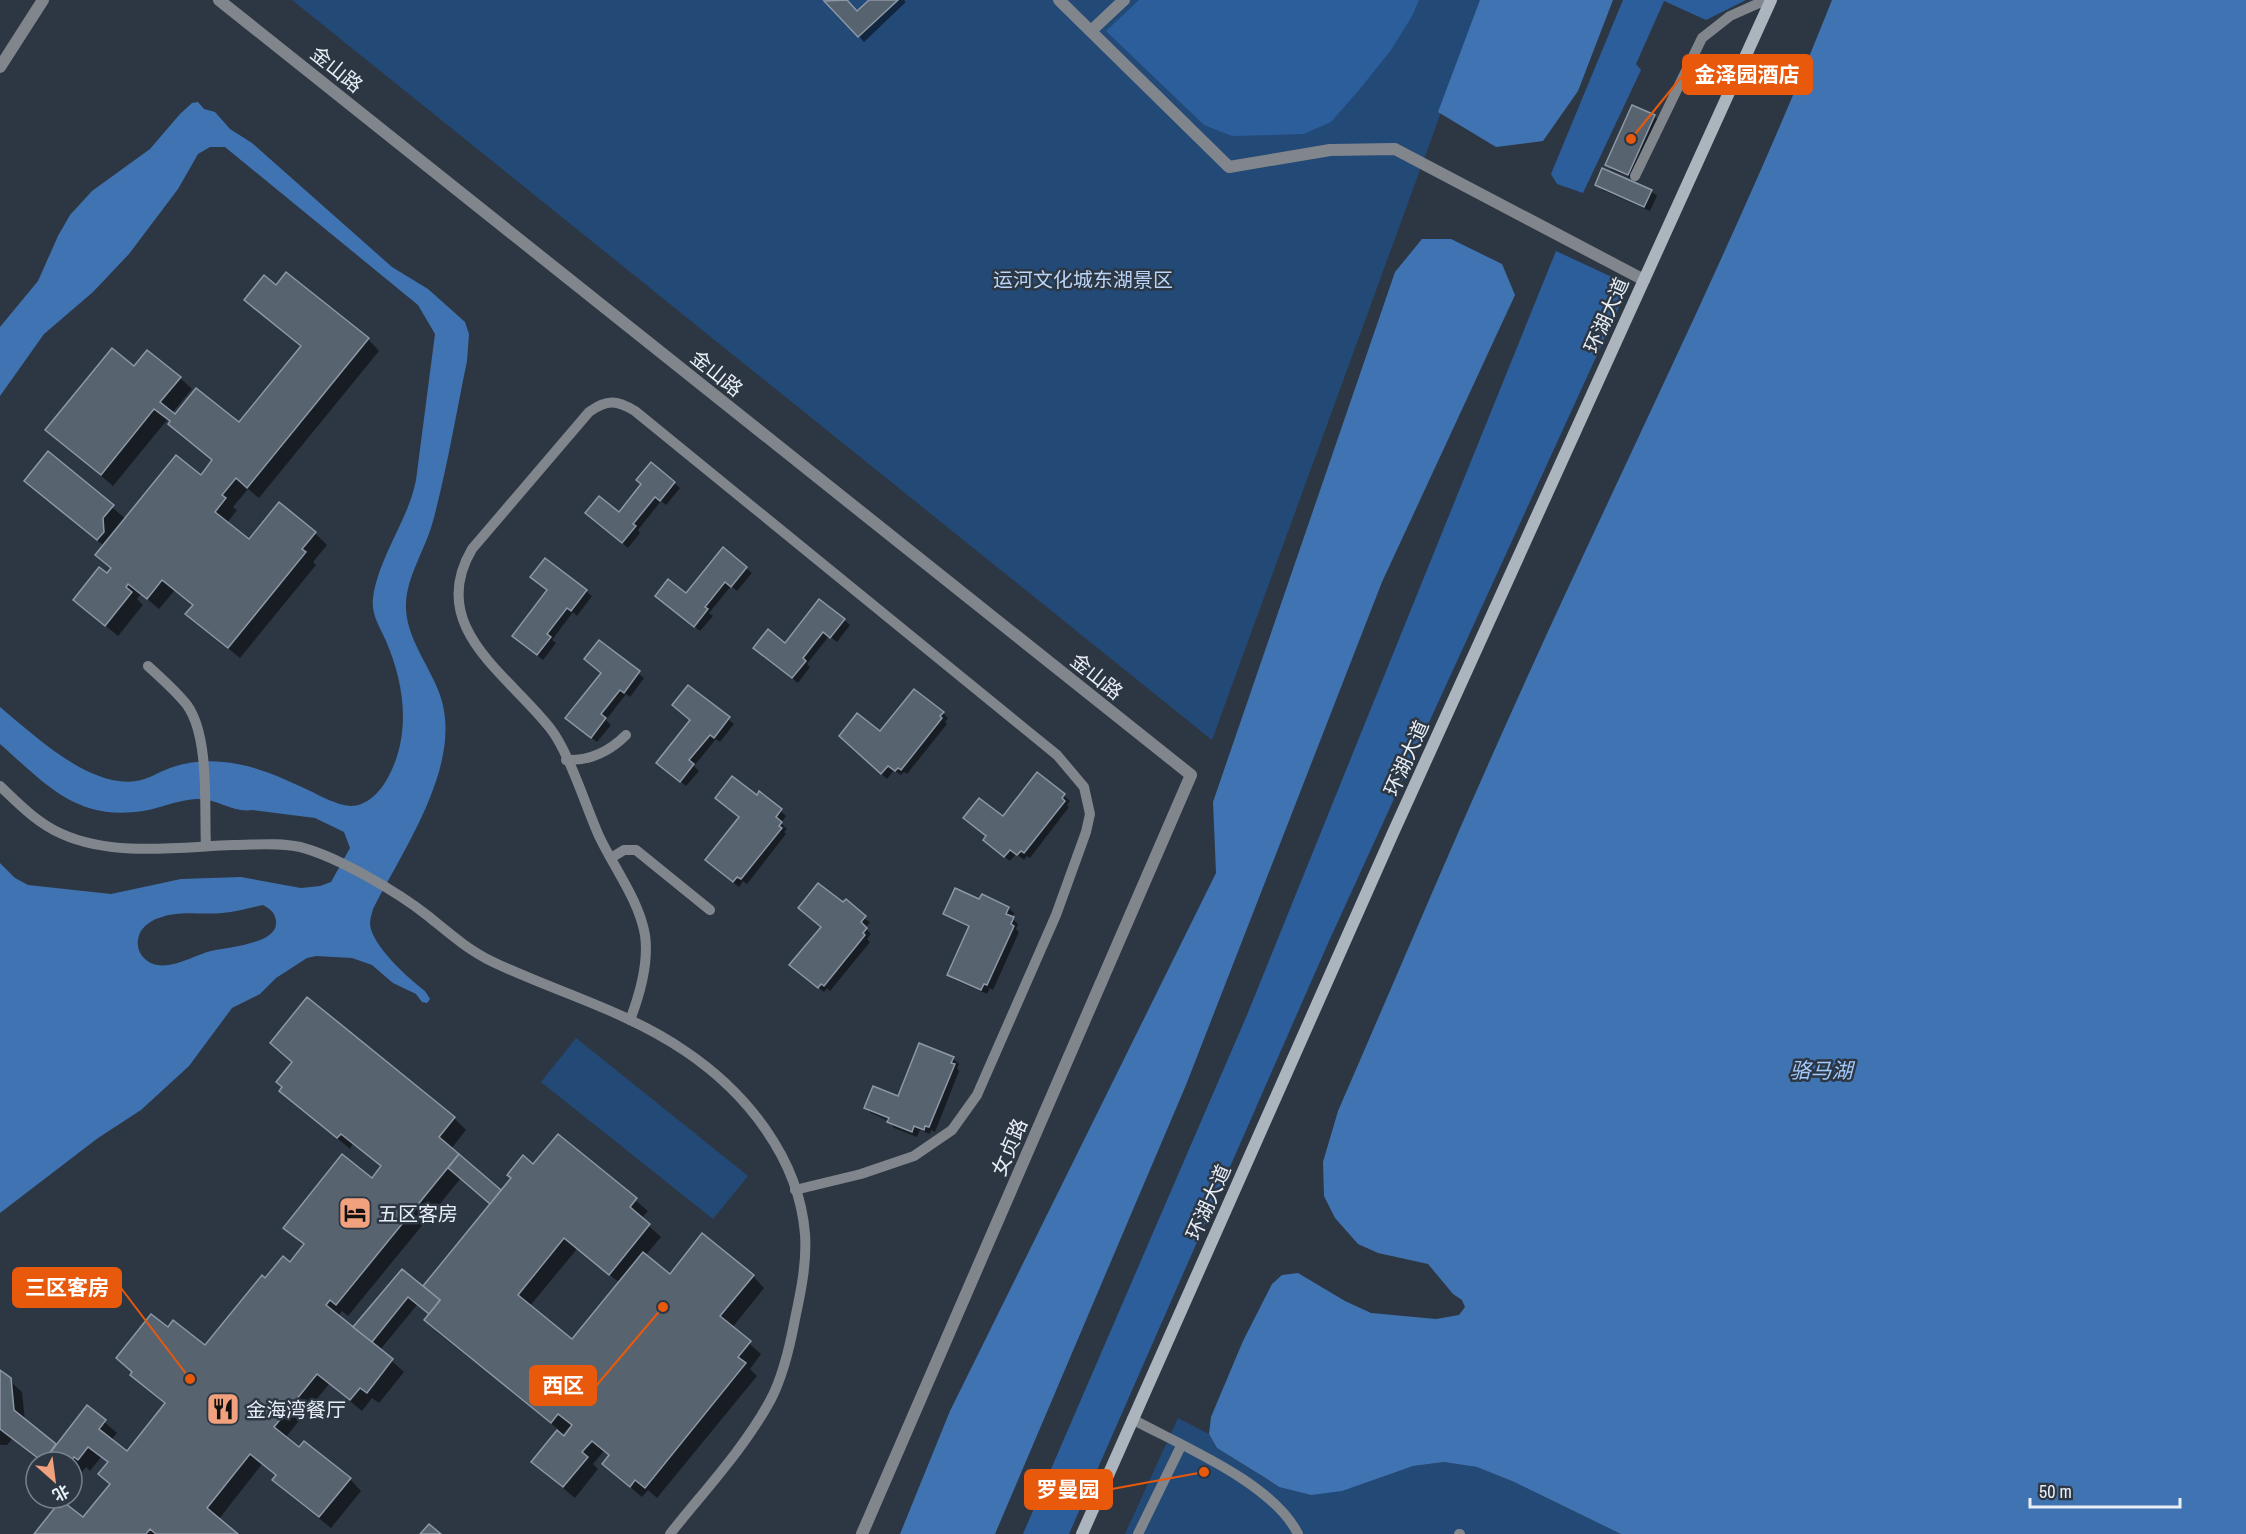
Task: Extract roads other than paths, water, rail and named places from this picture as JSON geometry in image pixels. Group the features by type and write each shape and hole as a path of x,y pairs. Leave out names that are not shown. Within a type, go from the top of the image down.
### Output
{"main road":[{"name":"环湖大道","path":"1082,1534 1393,833 1771,0"}],"street":[{"path":"0,67 44,0"},
{"name":"金山路","path":"219,0 1191,776"},
{"path":"1059,0 1229,167 1330,150 1395,149 1644,279"},
{"path":"1090,31 1124,0"},
{"name":"女贞路","path":"862,1534 1191,776"}],"lane":[{"path":"1635,176 1702,38 1730,16 1766,0"},
{"path":"630,1020 642,983 645,937 641,919 610,858 552,729 498,672 468,632 458,601 459,578 472,549 584,418 598,406 614,401 635,411 1057,755 1084,787 1090,814 1056,915 977,1095 941,1140 914,1156 861,1174 795,1190"},
{"path":"148,666 188,706 194,718 202,754 206,846"},
{"path":"566,760 578,761 598,755 626,735"},
{"path":"0,786 27,812 47,827 83,841 127,848 285,844 313,851 401,897 447,933 490,960 630,1020 685,1050 746,1104 777,1146 801,1210 805,1255 793,1331 772,1398 744,1442 670,1534"},
{"path":"610,858 624,850 636,850 710,910"},
{"path":"1132,1419 1242,1479 1278,1505 1298,1534"},
{"path":"1138,1534 1181,1446"}],"water":[{"path":"1480,0 1613,0 1578,91 1543,141 1496,147 1438,112"},
{"name":"骆马湖","path":"1832,0 2246,0 2246,1534 1621,1534 1512,1481 1477,1467 1444,1462 1413,1466 1342,1491 1311,1495 1279,1487 1217,1448 1209,1434 1211,1417 1243,1341 1272,1284 1282,1275 1298,1273 1345,1301 1371,1313 1436,1319 1459,1315 1465,1307 1462,1300 1453,1294 1428,1264 1378,1253 1358,1244 1335,1218 1324,1196 1323,1162 1338,1111 1474,796 1759,175"},
{"path":"198,102 204,109 215,112 230,129 252,143 392,267 428,289 465,322 469,334 467,361 438,501 430,531 410,581 406,602 406,614 413,638 440,695 445,721 444,749 438,777 427,805 373,909 370,921 376,941 383,951 425,991 430,999 427,1003 422,1002 416,994 393,983 372,965 352,958 316,956 307,958 276,978 260,994 232,1008 189,1066 141,1110 98,1138 0,1213 0,863 15,878 28,885 111,894 181,879 241,877 301,888 331,882 350,848 344,832 315,818 238,809 204,799 182,801 143,811 120,813 99,811 81,805 48,786 0,744 0,707 63,757 100,776 118,781 136,781 182,764 203,761 223,762 267,772 334,802 351,806 362,804 380,790 400,747 403,711 398,675 376,621 373,598 381,568 407,510 416,480 435,334 418,305 225,147 210,147 198,154 178,189 129,254 93,292 44,334 0,396 0,327 38,281 70,215 92,191 150,149 192,103","holes":["263,905 270,909 276,921 275,929 261,940 211,951 167,965 150,963 139,951 140,932 148,923 159,918 182,913 222,913"]},
{"path":"1422,239 1451,239 1502,264 1515,295 1382,582 1186,1085 995,1534 900,1534 950,1411 1216,873 1213,802 1395,272"}],"place":[{"name":"金泽园酒店","path":"1631,139"},
{"name":"五区客房","path":"355,1213"},
{"name":"西区","path":"663,1307"},
{"name":"三区客房","path":"190,1379"},
{"name":"金海湾餐厅","path":"223,1409"},
{"name":"罗曼园","path":"1204,1472"}],"park label":[{"name":"运河文化城东湖景区","path":"1083,279"}]}
